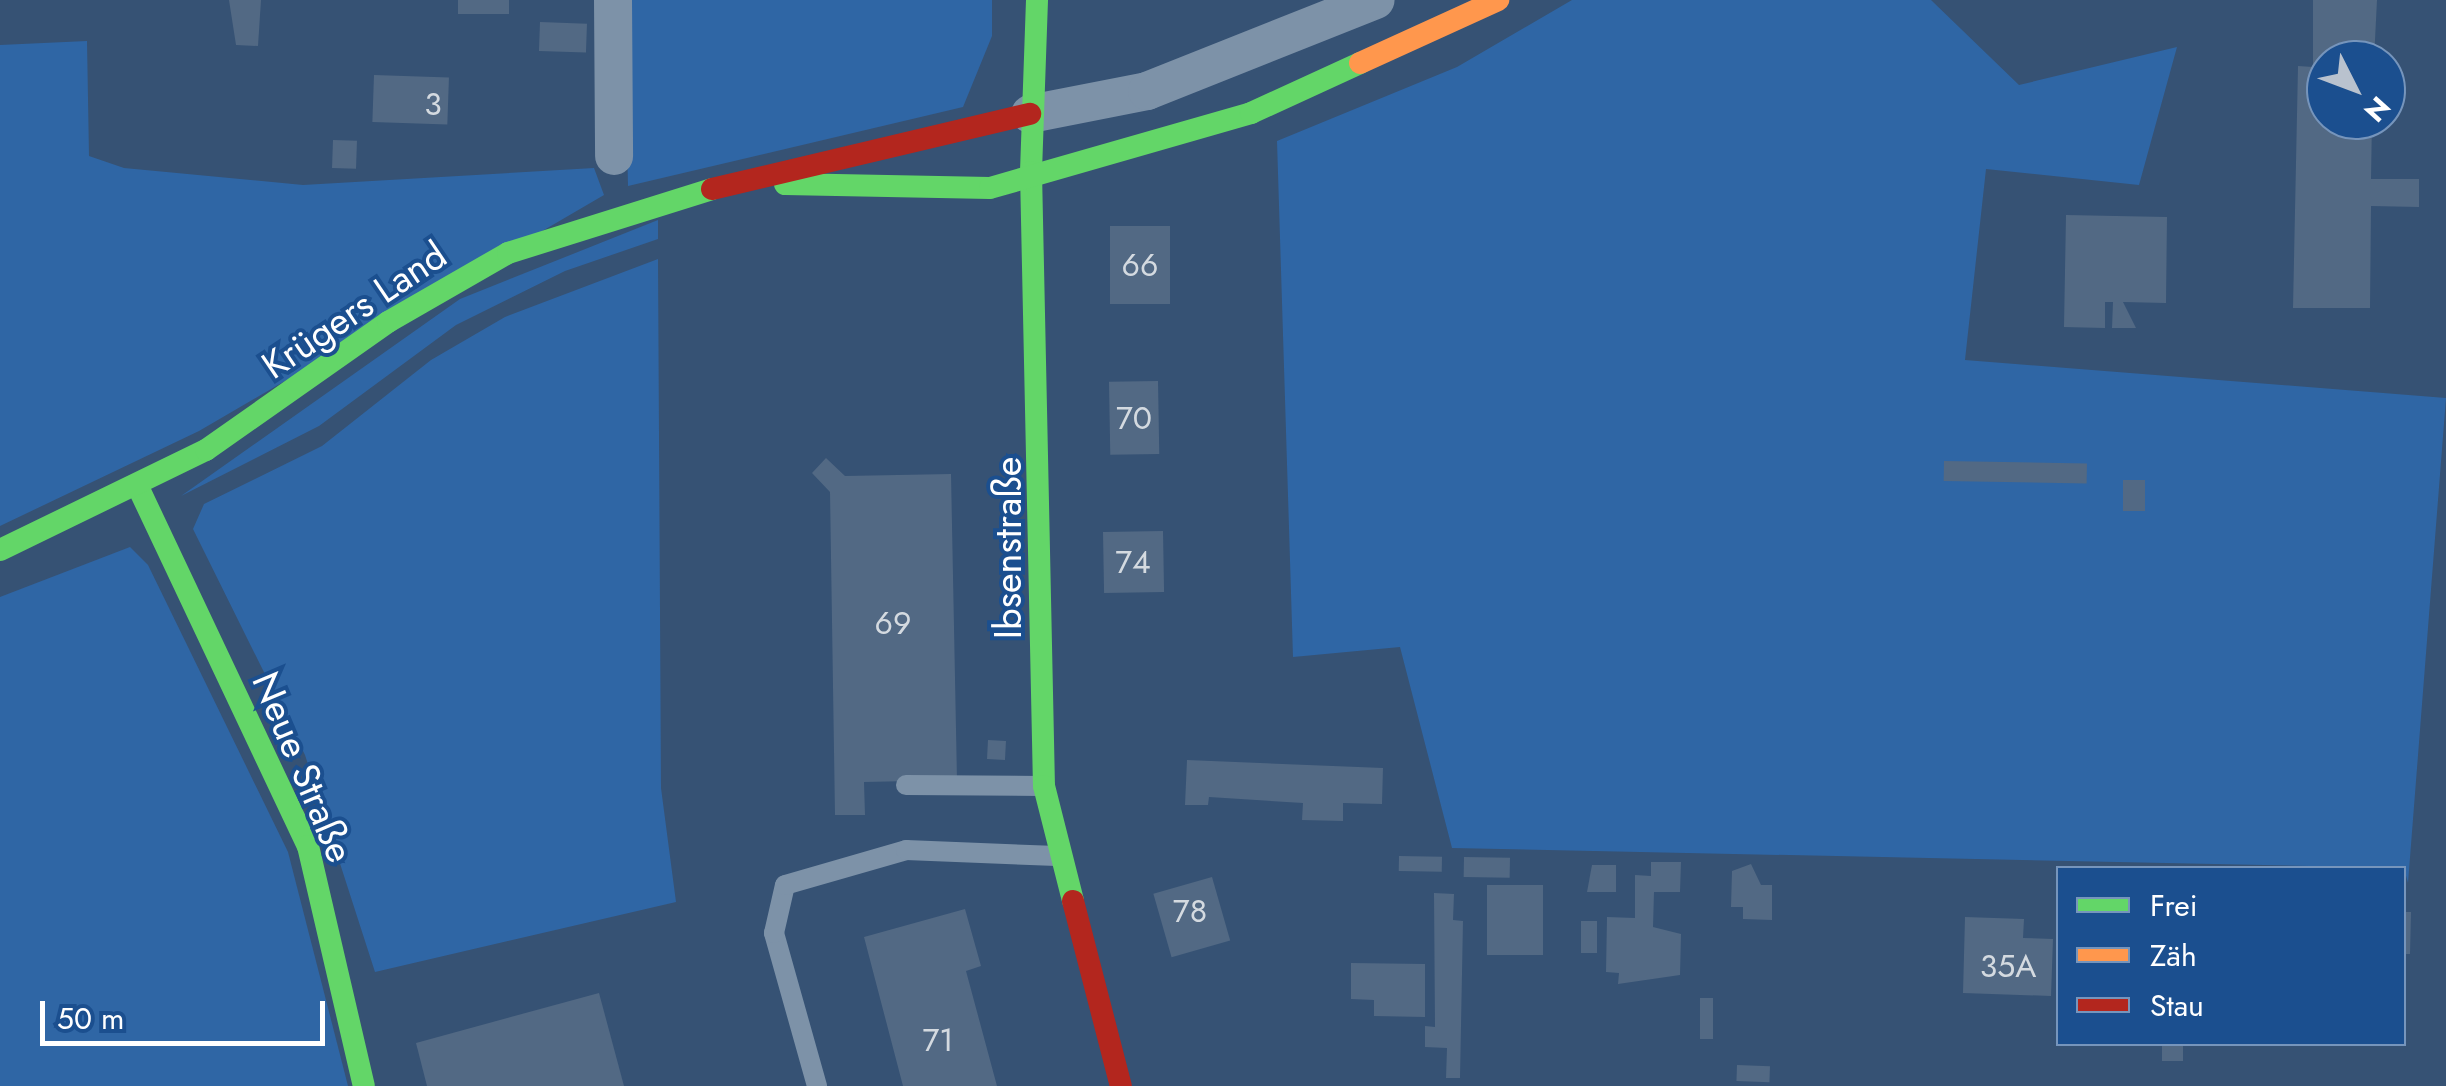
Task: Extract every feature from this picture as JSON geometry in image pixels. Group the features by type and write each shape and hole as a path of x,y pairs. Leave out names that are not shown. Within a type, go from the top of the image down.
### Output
{"street":[{"path":"613,0 614,156"},
{"name":"Ibsenstraße","path":"1037,0 1030,114 1044,786 1058,856 1121,1086"},
{"path":"1030,114 1147,91 1376,0"},
{"name":"Krügers Land","path":"767,181 832,192 990,188 1031,172 1251,112 1498,0"},
{"name":"Krügers Land","path":"0,550 139,489 508,253 626,210 767,181 1030,114"},
{"name":"Neue Straße","path":"139,489 308,846 364,1086"}],"lane":[{"path":"906,785 1044,786"},
{"path":"817,1086 774,932 785,885 906,850 1058,856"}],"shaded area":[{"path":"624,0 992,0 992,36 963,107 628,186"},
{"path":"1572,0 1931,0 2019,85 2177,47 2139,185 1986,169 1965,360 2446,398 2408,883 2406,866 1452,848 1400,647 1293,657 1277,141 1457,67"},
{"path":"87,41 89,156 124,168 303,185 594,168 604,195 199,431 0,526 0,45"},
{"path":"658,220 658,239 565,271 456,325 319,426 181,496 460,299"},
{"path":"658,259 661,788 676,902 375,972 305,755 193,529 204,504 322,446 431,360 505,317"},
{"path":"130,547 148,565 288,852 348,1086 0,1086 0,597"}],"building":[{"path":"229,0 261,0 258,46 236,45"},
{"path":"458,0 509,0 509,14 458,14"},
{"path":"2313,0 2377,0 2375,40 2313,40"},
{"path":"540,22 587,24 586,53 539,51"},
{"path":"2298,66 2306,67 2306,140 2372,140 2371,179 2419,179 2419,207 2371,206 2370,308 2293,308"},
{"path":"374,75 449,78 447,125 372,122"},
{"path":"333,140 357,141 356,169 332,168"},
{"path":"2066,215 2167,217 2166,303 2123,302 2136,328 2112,328 2113,302 2105,302 2105,328 2064,327"},
{"path":"1110,226 1170,226 1170,304 1110,304"},
{"path":"1158,381 1159,454 1110,455 1109,382"},
{"path":"826,458 845,476 951,474 957,780 864,782 865,815 835,815 830,492 812,473"},
{"path":"1944,461 2087,463 2087,483 1944,481"},
{"path":"2123,480 2145,480 2145,511 2123,511"},
{"path":"1163,531 1164,592 1104,593 1103,532"},
{"path":"988,740 1006,741 1005,760 987,759"},
{"path":"1187,760 1383,768 1382,804 1343,803 1343,821 1302,820 1303,803 1209,797 1208,805 1185,805"},
{"path":"1399,856 1442,857 1442,872 1399,871"},
{"path":"1464,857 1510,858 1510,878 1464,877"},
{"path":"1651,862 1681,862 1680,892 1654,892 1653,927 1681,934 1680,975 1618,984 1619,973 1606,972 1607,917 1635,918 1635,875 1651,876"},
{"path":"1751,864 1761,885 1772,885 1772,920 1743,919 1743,907 1731,907 1732,871"},
{"path":"1592,865 1616,865 1616,892 1587,892"},
{"path":"1212,877 1230,940 1172,957 1153,894"},
{"path":"1487,885 1543,885 1543,955 1487,955"},
{"path":"1434,893 1454,894 1453,920 1463,921 1460,1078 1446,1078 1447,1048 1425,1047 1425,1026 1435,1027"},
{"path":"965,909 981,966 966,971 997,1086 903,1086 864,937"},
{"path":"2406,912 2411,912 2410,954 2406,954"},
{"path":"1965,917 2024,919 2023,938 2053,939 2051,996 1963,993"},
{"path":"1581,921 1597,921 1597,953 1581,953"},
{"path":"1351,963 1425,964 1425,1017 1374,1016 1374,1000 1351,999"},
{"path":"599,993 624,1086 427,1086 416,1043"},
{"path":"1700,998 1713,998 1713,1039 1700,1039"},
{"path":"2162,1046 2183,1046 2183,1061 2162,1061"},
{"path":"1737,1065 1770,1066 1769,1082 1736,1081"}],"traffic: fast":[{"path":"1037,0 1031,172 1044,786 1073,901"},
{"path":"785,184 990,188 1251,113 1360,63"},
{"path":"0,550 206,450 388,322 508,253 712,189"},
{"path":"139,489 308,846 364,1086"}],"traffic: slow":[{"path":"1360,63 1498,0"}],"traffic: jam":[{"path":"712,189 1030,114"},
{"path":"1073,901 1121,1086"}]}
